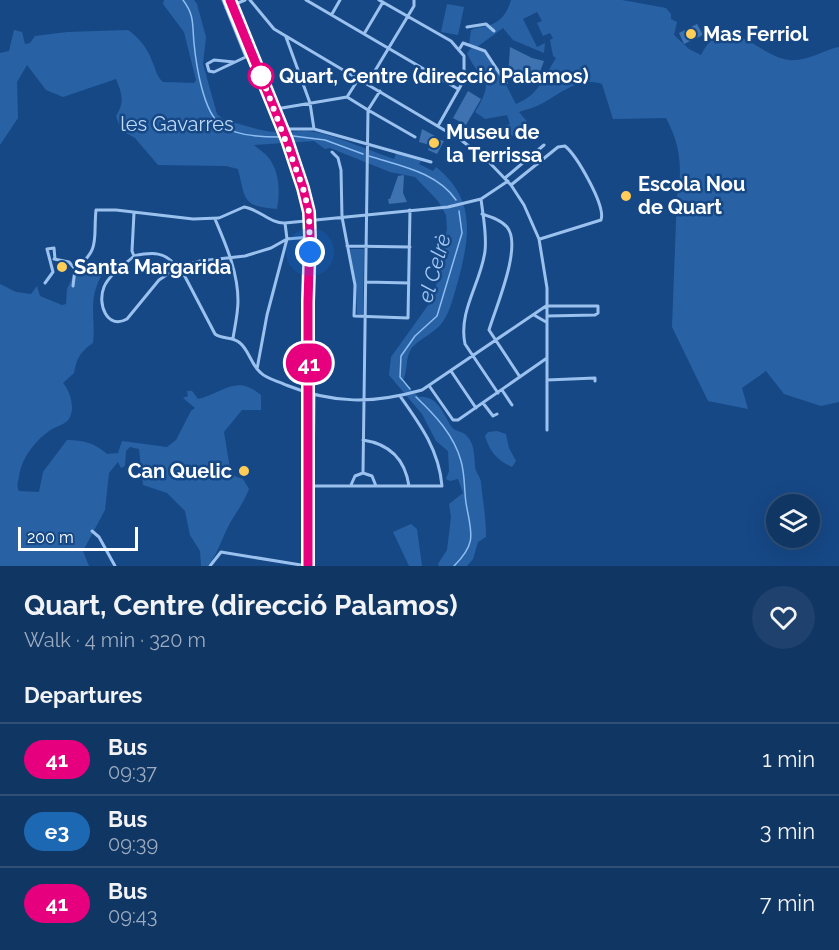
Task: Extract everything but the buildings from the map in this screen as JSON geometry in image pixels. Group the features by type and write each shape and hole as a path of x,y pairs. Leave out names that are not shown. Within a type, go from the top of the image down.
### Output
{"main road":[{"path":"229,4 276,109 303,188 309,221 311,486 308,566"}],"street":[{"path":"223,0 229,4 246,57"},
{"path":"229,4 245,0"},
{"path":"250,0 265,20 286,36 468,145 512,185 539,239 545,267 547,430"},
{"path":"306,0 458,89"},
{"path":"332,15 340,0"},
{"path":"367,84 408,17 414,0"},
{"path":"364,34 381,1 459,48 464,56 466,73 438,126"},
{"path":"467,27 486,24 494,31"},
{"path":"286,36 310,103 314,129"},
{"path":"459,48 463,43 484,51 506,83"},
{"path":"234,62 214,60 207,64 209,71 214,72 252,54"},
{"path":"347,97 359,78"},
{"path":"363,472 368,110 380,91"},
{"path":"415,137 347,97 276,109 286,129 314,129 431,162"},
{"path":"75,269 87,260 94,248 96,210 167,215 180,219 215,219 244,207 265,214 275,222 285,223 448,207 481,199 544,145"},
{"path":"512,185 558,147 565,146 581,168 599,203 601,220 539,239"},
{"path":"332,153 338,158 341,170 342,217 354,285 354,316 408,318 411,210"},
{"path":"481,199 485,252 465,315 463,334 465,344 473,356 512,405"},
{"path":"134,213 132,251 134,256"},
{"path":"482,214 507,227 511,240 509,268 489,330 494,341 520,377"},
{"path":"215,219 231,257 236,281 238,302 233,338"},
{"path":"257,369 267,315 287,239 285,223"},
{"path":"310,237 287,239 271,248 200,261 178,268 159,279 127,319 121,322 113,321 102,308 101,298 104,286 134,256 160,253 178,268 215,334 222,339 233,338 245,348 262,375 311,394 348,401 400,396 422,390 546,306 598,306 598,313 595,315 547,316"},
{"path":"347,246 410,247"},
{"path":"45,283 53,272 47,249 54,248 56,259"},
{"path":"49,260 56,259 72,264 75,269 73,286"},
{"path":"365,282 409,283"},
{"path":"532,315 537,315 546,322"},
{"path":"429,386 453,420 458,420 547,358"},
{"path":"451,371 476,408"},
{"path":"547,380 595,378 596,381"},
{"path":"311,486 442,486 441,470 434,450 422,425 400,396"},
{"path":"483,403 493,416 497,414"},
{"path":"363,440 376,442 393,451 404,467 409,486"},
{"path":"350,486 355,476 363,472"},
{"path":"363,472 372,476 376,486"},
{"path":"92,531 99,537 115,566"},
{"path":"210,566 221,552 308,566"}],"green space":[{"name":"les Gavarres","path":"164,0 194,0 197,4 206,37 203,64 217,114 224,120 274,132 315,132 394,159 396,153 421,161 419,164 433,171 436,167 449,179 458,192 467,219 467,234 454,296 441,325 416,343 410,351 402,382 419,397 435,402 453,428 466,435 473,446 475,468 481,481 486,537 478,542 473,559 467,566 439,566 438,564 447,550 451,517 449,504 463,493 458,479 450,481 446,479 449,471 448,451 436,441 422,414 389,375 391,357 434,297 447,229 446,215 438,201 415,177 390,172 330,148 325,149 314,141 254,145 272,163 279,189 277,209 257,206 247,200 238,169 226,166 158,165 135,138 121,130 116,116 121,107 122,98 116,79 63,97 46,90 27,65 17,82 18,118 0,145 0,53 9,51 14,30 22,32 25,44 30,43 35,36 67,32 128,30 145,47 157,75 163,82 194,83 196,80 184,32 163,4"},
{"path":"511,0 622,0 666,8 671,14 671,19 677,22 674,35 689,49 701,55 711,41 721,35 731,34 777,57 789,60 809,58 839,47 839,402 821,406 784,394 766,371 742,388 748,409 708,401 672,327 680,166 677,147 666,118 613,119 602,84 594,82 578,84 538,105 519,112 529,124 513,136 507,132 505,126 510,124 507,115 485,119 475,112 482,100 486,85 467,53 473,46 469,45 471,30 498,21","holes":["537,12 542,21 537,23 543,36 550,33 553,38 550,40 553,56 556,58 536,90 516,104 495,65 477,47 503,28 513,40 544,53 545,43 537,47 523,19"]},
{"path":"447,4 464,7 458,35 441,32"},
{"path":"350,249 364,249 363,315 357,314 356,285"},
{"path":"89,273 102,275 93,301 93,343 82,352 74,373 63,383 70,397 71,413 66,422 49,431 29,451 20,470 18,489 19,491 39,492 43,472 67,440 88,443 107,454 118,453 122,441 167,447 176,440 191,411 195,408 183,398 188,396 187,391 192,391 198,399 230,386 237,385 252,389 261,395 261,410 242,410 224,432 231,475 243,479 249,489 208,566 201,566 200,551 190,535 185,511 167,493 143,485 139,449 130,447 126,451 125,466 121,468 118,462 109,473 105,510 83,551 89,566 0,566 0,284 16,292 31,294 37,286 40,296 62,305 66,304 67,289 73,276"},
{"path":"497,431 506,434 509,448 516,461 512,467 495,455 487,442 485,436 488,432"},
{"path":"411,524 417,529 422,566 409,566 393,532"}],"waterway":[{"name":"el Celrè","path":"183,0 190,11 195,52 205,99 215,119 233,132 279,137"},
{"name":"el Celrè","path":"293,136 325,140 363,154"},
{"name":"el Celrè","path":"369,156 428,176 448,190 456,200"},
{"name":"el Celrè","path":"410,389 400,377 401,356 415,336 437,316 462,233 459,211"},
{"name":"el Celrè","path":"416,397 449,434 462,466 471,537 467,550 454,566"}],"bus line":[{"name":"41","path":"230,0 288,142 309,212 308,566"}],"place":[{"name":"Mas Ferriol","path":"691,34"},
{"name":"Quart, Centre (direcció Palamos)","path":"261,76"},
{"name":"Museu de la Terrissa","path":"434,143"},
{"name":"Escola Nou de Quart","path":"626,196"},
{"name":"Santa Margarida","path":"62,267"},
{"name":"Can Quelic","path":"244,471"}],"route":[{"path":"261,76 260,72 288,142 303,188 309,212 310,252"}]}
